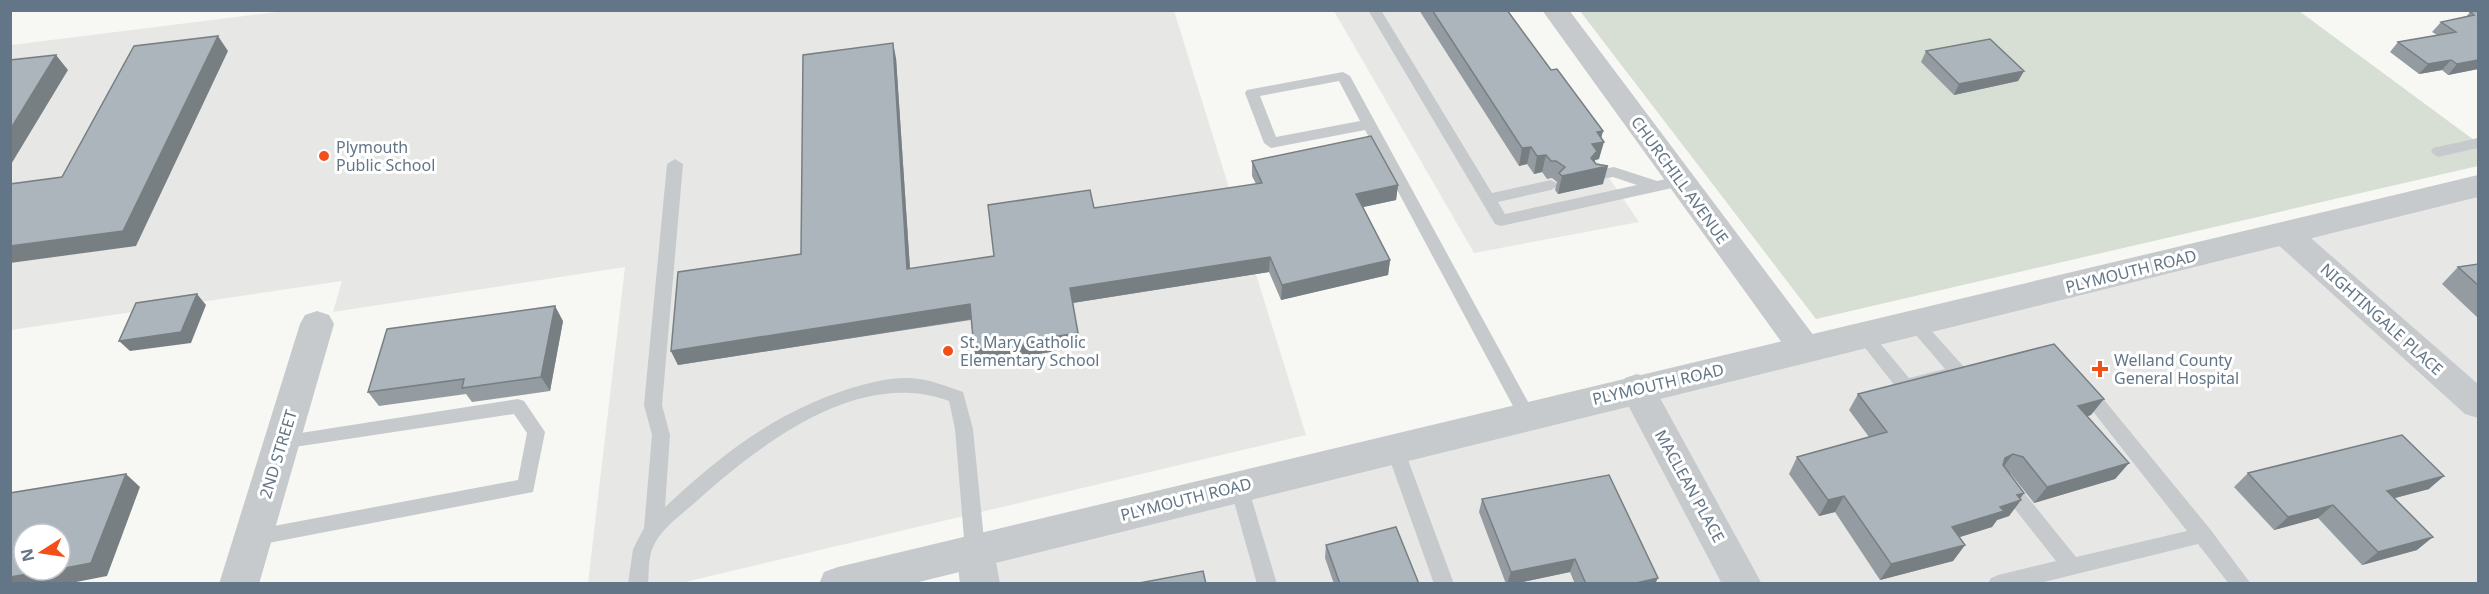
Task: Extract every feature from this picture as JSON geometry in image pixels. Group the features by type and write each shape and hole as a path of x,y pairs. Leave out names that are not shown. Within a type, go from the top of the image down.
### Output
{"street":[{"name":"CHURCHILL AVENUE","path":"1555,10 1668,184 1805,349"},
{"name":"PLYMOUTH ROAD","path":"838,584 978,567 1239,487 1636,388 1863,336 2478,186"},
{"name":"NIGHTINGALE PLACE","path":"2285,233 2478,404"},
{"name":"2ND STREET","path":"239,584 317,324"},
{"name":"MACLEAN PLACE","path":"1636,388 1743,584"}],"lane":[{"path":"1374,10 1501,220 1668,184"},
{"path":"1370,124 1271,143 1252,93 1343,76 1370,124 1527,416"},
{"path":"2438,152 2478,142"},
{"path":"653,532 661,435 653,405 675,164"},
{"path":"1598,175 1614,172 1668,184"},
{"path":"1488,199 1551,185"},
{"path":"1915,323 1958,372"},
{"path":"1863,336 1905,386"},
{"path":"1884,391 1980,367"},
{"path":"2076,378 2241,584"},
{"path":"638,584 641,551 653,532 679,505 728,462 760,438 810,412 850,396 894,385 930,386 957,397 964,429 978,567"},
{"path":"253,538 526,486 536,432 519,406 281,442"},
{"path":"1395,449 1444,584"},
{"path":"2002,480 2072,566"},
{"path":"1239,487 1267,584"},
{"path":"1998,584 2203,535"}],"shaded area":[{"name":"St. Mary Catholic Elementary School","path":"293,10 1174,11 1306,435 681,583 588,583 625,267 333,312 342,281 11,330 11,45"},
{"path":"1334,11 1495,11 1639,222 1474,253"},
{"path":"1580,11 2299,11 2478,143 2478,166 1816,319"},
{"name":"Welland County General Hospital","path":"2478,186 2478,583 980,584 975,550"}],"building":[{"path":"1432,10 1507,10 1551,70 1557,69 1603,131 1597,132 1604,142 1592,144 1597,151 1591,158 1596,164 1608,166 1562,176 1559,173 1565,167 1556,161 1551,161 1546,155 1537,156 1531,147 1522,148"},
{"path":"2478,11 2478,60 2457,64 2451,60 2428,64 2398,42 2456,32 2441,22 2474,15 2470,12"},
{"path":"218,36 123,231 10,246 10,184 62,177 134,46"},
{"path":"1990,39 2024,71 1959,84 1926,51"},
{"path":"893,43 907,269 994,256 988,205 1090,190 1094,208 1262,183 1252,161 1371,136 1398,185 1356,194 1390,260 1282,285 1270,257 1070,288 1078,333 974,349 970,304 671,351 678,272 801,254 803,55"},
{"path":"56,55 10,130 10,60"},
{"path":"2478,264 2478,285 2458,267"},
{"path":"197,294 181,332 119,341 136,303"},
{"path":"555,306 541,377 462,388 464,379 368,392 387,329"},
{"path":"2054,344 2104,399 2078,406 2129,463 2047,487 2023,457 2013,454 2005,458 2003,465 2024,493 2017,495 2021,500 2000,507 2004,511 1952,527 1965,545 1891,564 1844,496 1828,500 1797,457 1887,432 1858,394"},
{"path":"2402,435 2444,476 2387,491 2433,537 2378,552 2333,505 2288,517 2248,473"},
{"path":"126,474 91,563 72,567 72,522 12,522 12,577 10,577 10,493"},
{"path":"1609,475 1658,578 1632,584 1586,584 1575,559 1511,572 1482,499"},
{"path":"1396,527 1419,584 1340,584 1326,545"},
{"path":"1203,571 1206,584 1134,584"}],"place":[{"name":"Plymouth Public School","path":"324,156"},
{"name":"St. Mary Catholic Elementary School","path":"948,351"},
{"name":"Welland County General Hospital","path":"2100,369"}]}
